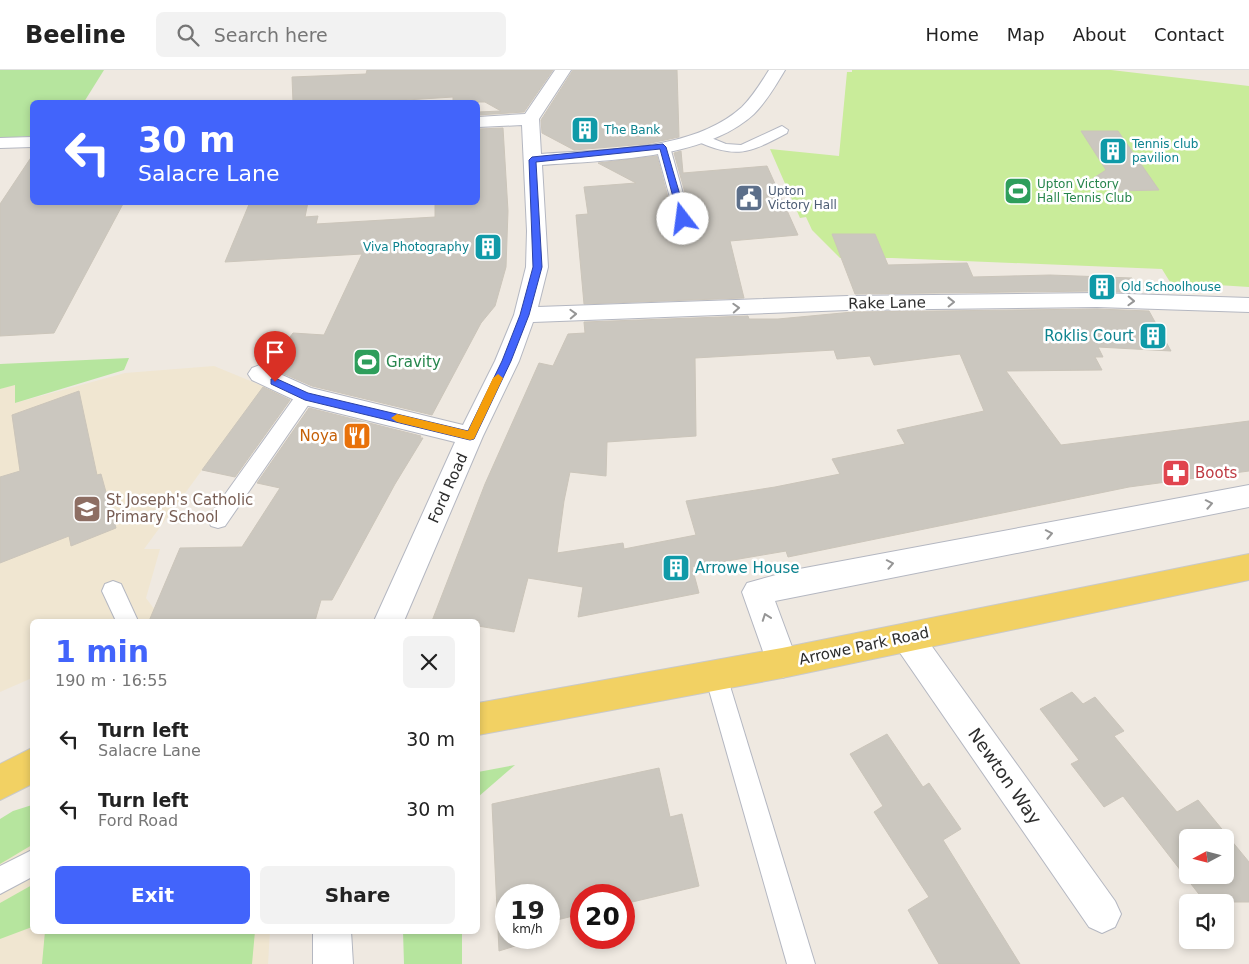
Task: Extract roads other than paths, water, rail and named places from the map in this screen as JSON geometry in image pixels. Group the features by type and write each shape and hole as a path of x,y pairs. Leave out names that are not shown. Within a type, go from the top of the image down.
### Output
{"main road":[{"name":"Arrowe Park Road","path":"480,719 782,663 1249,567"},
{"path":"0,782 30,767"}],"street":[{"path":"480,122 530,119 562,70"},
{"path":"532,160 663,147 708,134 742,114 763,93 777,70"},
{"name":"Ford Road","path":"390,619 470,436 507,361 525,315 537,267 530,119"},
{"path":"2,146 30,142"},
{"name":"Rake Lane","path":"525,315 848,304 1097,300 1249,305"},
{"path":"260,374 305,396 470,436"},
{"path":"782,663 757,592 794,583 1249,496"},
{"name":"Newton Way","path":"907,637 1102,914"},
{"path":"332,934 333,964"}],"lane":[{"path":"699,137 719,148 749,148 782,130"},
{"path":"663,147 683,219"},
{"path":"218,520 305,396"},
{"path":"113,592 126,619"},
{"path":"716,676 801,964"},
{"path":"0,881 30,864"}],"place":[{"name":"The Bank","path":"585,130"},
{"name":"Tennis club pavilion","path":"1113,151"},
{"name":"Upton Victory Hall Tennis Club","path":"1018,191"},
{"name":"Upton Victory Hall","path":"749,198"},
{"name":"Viva Photography","path":"488,247"},
{"name":"Old Schoolhouse","path":"1102,287"},
{"name":"Roklis Court","path":"1153,336"},
{"name":"Gravity","path":"367,362"},
{"name":"Noya","path":"357,436"},
{"name":"Boots","path":"1176,473"},
{"name":"St Joseph's Catholic Primary School","path":"87,509"},
{"name":"Arrowe House","path":"676,568"}]}
